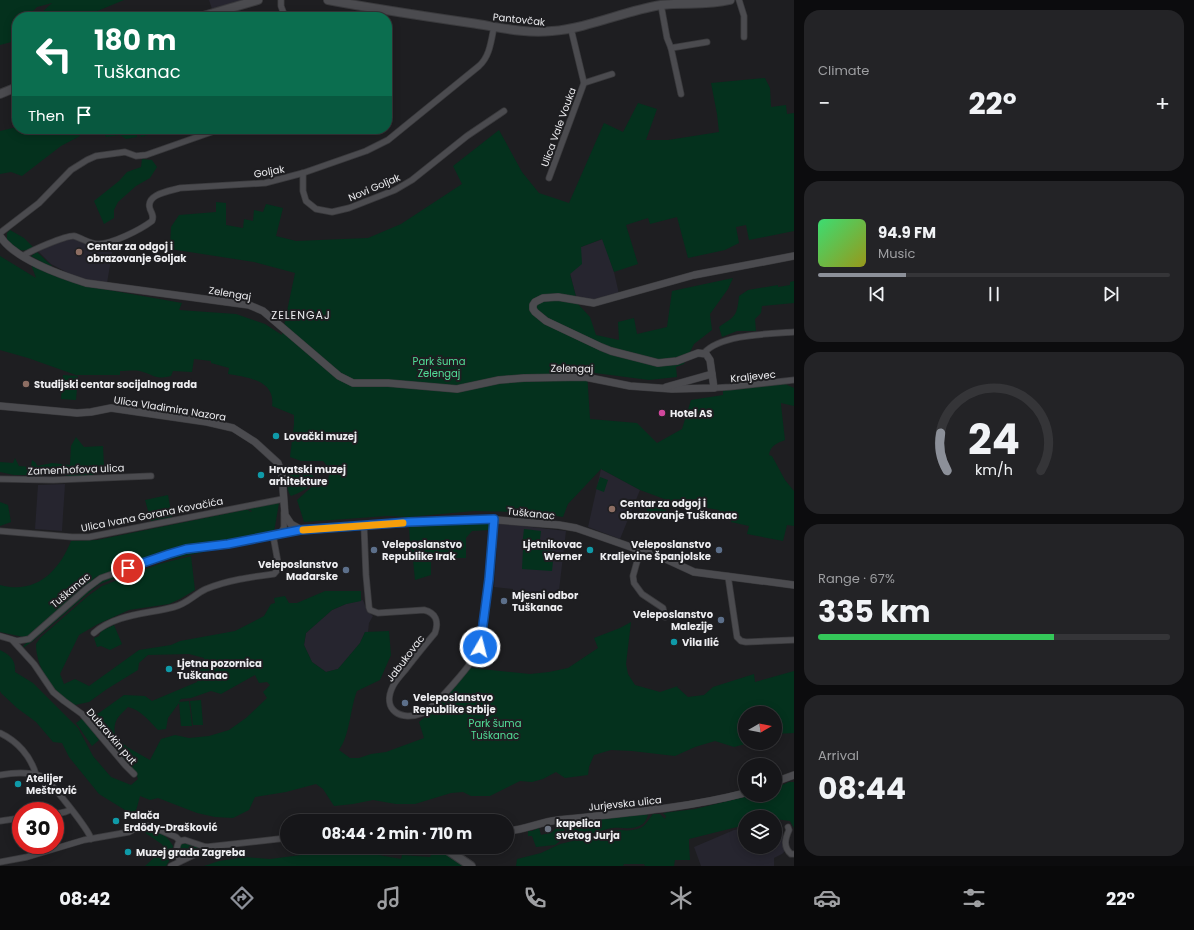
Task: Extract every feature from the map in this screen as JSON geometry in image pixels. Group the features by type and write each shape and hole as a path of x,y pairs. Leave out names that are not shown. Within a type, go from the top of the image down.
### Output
{"main road":[{"path":"217,12 258,0"},
{"name":"Pantovčak","path":"328,0 387,11 531,31 570,29 661,5 713,4 730,0"},
{"path":"0,94 12,89"},
{"path":"453,854 471,866"}],"street":[{"path":"281,0 283,12"},
{"path":"739,0 744,16 744,37"},
{"path":"661,5 667,38 671,48 682,94"},
{"name":"Goljak","path":"22,256 66,237 75,236 96,244 120,237 152,221 153,216 150,208 150,200 153,197 168,191 180,188 265,183 303,173 366,151 388,140 456,86 483,62 490,48 494,27"},
{"name":"Ulica Vale Vouka","path":"549,178 584,83 570,29"},
{"path":"671,48 707,42"},
{"name":"Ulica Vale Vouka","path":"584,83 612,74"},
{"name":"Novi Goljak","path":"303,173 303,191 306,201 316,209 332,212 349,208 395,190 412,180 467,136 504,111"},
{"path":"0,233 39,203 71,170 87,160 96,156 125,152 136,156 146,155 206,134"},
{"name":"Zelengaj","path":"0,236 8,248 22,256 46,268 86,283 249,305 263,310 339,376 353,383 388,383 457,389 499,380 585,377 630,386 672,389 714,388"},
{"path":"714,388 710,360 704,353 698,353 678,361 658,363 611,351 546,321 535,312 533,305 535,302 544,298 558,297 594,303 694,275 794,256"},
{"path":"704,353 709,348 740,337 794,332"},
{"path":"661,388 712,374"},
{"name":"Kraljevec","path":"714,388 794,380"},
{"name":"Ulica Vladimira Nazora","path":"0,406 77,413 111,408 207,422 233,428 255,442 278,462 282,475 284,510 284,527 281,533"},
{"name":"Zamenhofova ulica","path":"0,479 96,479 152,476"},
{"name":"Ulica Ivana Gorana Kovačića","path":"0,531 89,537 283,498"},
{"path":"284,510 288,520 300,530"},
{"name":"Tuškanac","path":"0,636 21,641 29,639 86,589 101,578 175,552 228,544 300,530 494,519 559,525 576,528 668,560 694,572 794,585"},
{"name":"Jabukovac","path":"364,526 366,575 370,610 378,613 424,610 434,615 437,622 435,633 397,680 391,692 389,702 393,710 400,716 406,716 422,713 438,702 472,662 480,647 489,579 494,519"},
{"path":"94,633 113,622 132,615 184,604 197,594 240,578 274,574 279,568 273,535"},
{"path":"640,551 633,576 634,583 642,594 663,608 665,617"},
{"path":"728,576 738,636 741,641 794,640"},
{"name":"Dubravkin put","path":"13,640 34,664 53,692 64,702 82,714 124,765 134,774"},
{"path":"0,733 11,739 22,749 31,762 36,775"},
{"path":"0,775 36,775 48,781 92,839"},
{"path":"782,779 794,775"},
{"name":"Jurjevska ulica","path":"514,830 521,830 556,820 666,808 705,802 738,795"},
{"path":"64,812 70,810"},
{"path":"0,821 12,819"},
{"path":"0,862 36,855 92,839 129,832 137,827 148,825 176,837 180,841"},
{"path":"788,827 790,830 786,836 785,844 787,850 791,854 794,854"},
{"path":"180,841 185,840 206,847 280,839"},
{"path":"180,841 178,843 177,853 180,861"},
{"path":"171,866 200,852 206,847"}],"shaded area":[{"path":"209,0 241,0 212,9"},
{"path":"72,237 88,244 114,242 107,283 84,280 68,273 51,264 38,251 66,238"},
{"path":"603,239 614,272 619,294 591,300 576,297 570,273 581,263 581,247"},
{"name":"Centar za odgoj i obrazovanje Tuškanac","path":"601,469 640,490 620,539 588,527"},
{"path":"65,484 62,531 35,529 38,485"},
{"path":"496,523 566,531 558,599 513,594 513,589 494,587 497,548 494,548"},
{"path":"363,600 367,611 373,616 369,623 368,632 365,632 360,643 338,669 326,672 312,662 304,645 306,633 332,610 346,604"},
{"path":"738,829 738,854 782,854 774,858 774,866 701,866 694,847"},
{"path":"782,832 787,849 782,854"}],"green space":[{"path":"0,0 124,0 95,12 42,12 52,3 37,7 32,12 12,12 12,42 0,45"},
{"name":"Park šuma Zelengaj","path":"765,78 770,88 771,107 786,105 787,114 794,113 794,231 749,240 746,225 736,227 739,243 725,250 688,258 677,217 650,224 648,218 626,225 638,264 614,272 602,239 581,247 582,264 570,274 578,304 590,317 596,335 619,340 618,322 634,318 637,334 667,327 672,291 733,278 728,289 710,314 712,330 694,344 684,364 676,367 677,377 649,380 587,372 590,419 637,423 657,443 682,429 691,400 723,395 723,390 783,383 794,388 794,406 781,403 785,440 772,447 769,455 772,456 785,480 794,491 794,526 787,525 783,541 747,534 749,526 731,522 732,519 718,516 719,510 701,507 699,512 678,499 675,503 640,490 601,469 568,504 563,517 530,512 474,511 409,517 387,516 304,522 297,500 315,484 328,479 330,472 323,461 301,461 290,457 294,415 272,406 272,397 269,390 265,385 258,381 228,374 229,368 211,363 211,361 194,359 192,372 173,371 171,376 165,377 158,377 140,371 120,371 120,375 76,375 0,350 0,256 36,278 31,264 86,286 182,303 179,310 236,314 265,324 282,335 295,273 254,262 170,249 171,227 179,215 216,212 216,202 226,203 226,225 243,228 244,219 253,221 254,210 263,212 266,204 283,208 276,236 296,241 368,238 401,224 462,184 453,166 499,130 522,172 539,193 569,203 604,123 623,132 638,103 657,109 646,140 668,140 719,132 711,83"},
{"path":"12,128 12,134 79,134 80,136 61,146 22,176 11,172 0,174 0,131"},
{"path":"104,134 137,134 137,137 126,139 120,135 106,137"},
{"path":"140,134 152,134 141,137"},
{"path":"142,159 152,160 157,167 150,178 136,186 118,202 114,210 114,218 104,224 94,201 119,181 127,172 141,167"},
{"path":"10,230 24,238 34,248 19,250 13,246 7,240 7,233"},
{"path":"37,252 52,266 51,267 31,256"},
{"path":"794,281 794,303 762,306 761,313 755,319 756,331 737,331 722,337 719,327 732,318 736,312 739,296 748,290 778,285 778,287 790,285 790,282"},
{"path":"63,375 78,376 76,400 61,399"},
{"path":"76,437 84,447 103,446 104,466 92,476 74,477 50,472 38,475 14,475 0,472 0,462 13,463 15,458 19,466 31,467 32,460 37,466 52,463 70,465 71,446"},
{"path":"291,467 298,467 307,470 313,475 313,479 312,483 308,487 291,496 289,494 287,482 289,469"},
{"path":"600,477 608,480 604,492 596,489"},
{"path":"168,495 172,517 151,521 145,500"},
{"path":"0,502 8,505 11,522 0,526"},
{"path":"279,503 274,532 232,541 175,549 96,577 28,636 23,637 0,632 0,585 25,587 44,578 53,571 60,562 71,541 97,540 244,510 245,508 251,512 252,511 246,508"},
{"path":"649,504 670,512 666,521 646,513"},
{"path":"489,523 489,530 472,531 466,538 466,558 454,558 452,553 431,553 431,575 415,580 413,560 411,560 409,527"},
{"path":"524,529 541,531 539,548 522,546"},
{"path":"268,538 162,561 98,585 23,648 24,645 39,634 84,594 103,580 182,553"},
{"path":"523,549 554,551 552,571 522,569"},
{"name":"Park šuma Tuškanac","path":"191,556 195,590 169,604 129,610 98,624 79,635 60,674 64,684 75,679 89,686 139,650 171,645 180,641 235,631 264,616 271,604 275,603 274,598 285,596 289,603 297,603 325,591 361,591 361,601 346,604 332,610 306,633 304,645 312,662 326,672 338,669 360,643 365,632 389,631 391,655 380,680 357,691 348,729 343,744 339,750 350,758 359,758 371,754 386,752 424,738 419,722 467,670 471,668 530,674 568,668 598,648 594,638 631,622 626,664 628,674 635,685 660,692 678,686 677,687 688,697 704,695 713,687 754,674 755,682 794,671 794,733 782,734 782,706 738,706 738,746 734,747 715,741 695,747 675,756 611,750 594,755 589,767 588,775 565,778 556,772 543,779 532,782 520,781 490,796 471,796 463,792 451,793 415,804 396,804 373,800 334,806 323,789 316,784 286,792 255,797 249,810 233,818 215,817 197,813 158,798 150,800 140,796 136,811 133,815 99,794 69,757 62,743 53,742 36,722 17,708 0,691 0,650 12,658 15,672 33,683 78,728 93,756 111,777 131,785 138,779 135,771 88,716 99,713 124,695 145,696 152,701 197,682 204,658 189,654 148,655 139,663 138,670 89,702 75,705 67,700 53,687 43,671 39,663 36,644 41,637 88,596 102,586 159,564","holes":["255,675 259,683 267,682 270,685 263,692 267,698 246,718 229,730 209,736 189,738 175,735 161,739 150,760 127,747 115,736 115,723 128,707 141,713 158,730 166,729 168,718 179,703 181,726 192,726 189,701 179,702 181,699 191,698 211,691 221,694"]},
{"path":"114,625 122,644 110,650 101,646 97,647 94,638 99,636 101,631"},
{"path":"201,700 203,725 193,725 190,701"},
{"path":"83,718 99,740 92,746 76,723"},
{"path":"789,782 794,782 794,828 790,821 782,820 782,810 738,810 738,827 689,839 690,860 675,860 674,866 624,864 623,866 516,866 517,859 541,853 560,844 619,830 638,829 644,825 653,814 660,814 665,819 666,816 663,813 695,809 738,799 738,802 782,802 782,785"},
{"path":"648,814 644,823 633,828 613,828 583,835 572,834 567,831 567,823"},
{"path":"563,823 565,835 561,835 561,840 555,845 536,847 532,836 528,836 528,831 539,828 541,835 551,833 556,825"},
{"path":"147,829 162,834 173,846 171,858 166,866 145,866 158,854 163,845 144,832 143,830"},
{"path":"182,843 198,846 198,850 184,857 180,852 180,844"},
{"path":"309,854 373,854 401,859 402,855 430,857 432,854 446,854 463,866 204,866 219,861 245,857 270,859"}],"slow traffic":[{"path":"303,530 403,523"}],"place":[{"name":"Centar za odgoj i obrazovanje Goljak","path":"79,252"},
{"name":"Studijski centar socijalnog rada","path":"26,384"},
{"name":"Hotel AS","path":"662,413"},
{"name":"Lovački muzej","path":"276,436"},
{"name":"Hrvatski muzej arhitekture","path":"261,475"},
{"name":"Centar za odgoj i obrazovanje Tuškanac","path":"612,509"},
{"name":"Veleposlanstvo Republike Irak","path":"374,550"},
{"name":"Ljetnikovac Werner","path":"590,550"},
{"name":"Veleposlanstvo Kraljevine Španjolske","path":"719,550"},
{"name":"Veleposlanstvo Mađarske","path":"346,570"},
{"name":"Mjesni odbor Tuškanac","path":"504,601"},
{"name":"Veleposlanstvo Malezije","path":"721,620"},
{"name":"Vila Ilić","path":"674,642"},
{"name":"Ljetna pozornica Tuškanac","path":"169,669"},
{"name":"Veleposlanstvo Republike Srbije","path":"405,703"},
{"name":"Atelijer Meštrović","path":"18,784"},
{"name":"Palača Erdödy-Drašković","path":"116,821"},
{"name":"kapelica svetog Jurja","path":"548,829"},
{"name":"Muzej grada Zagreba","path":"128,852"}],"district":[{"name":"ZELENGAJ","path":"301,315"}],"route":[{"path":"128,568 186,549 205,548 300,530 409,522 494,519 489,579 480,647"}]}
